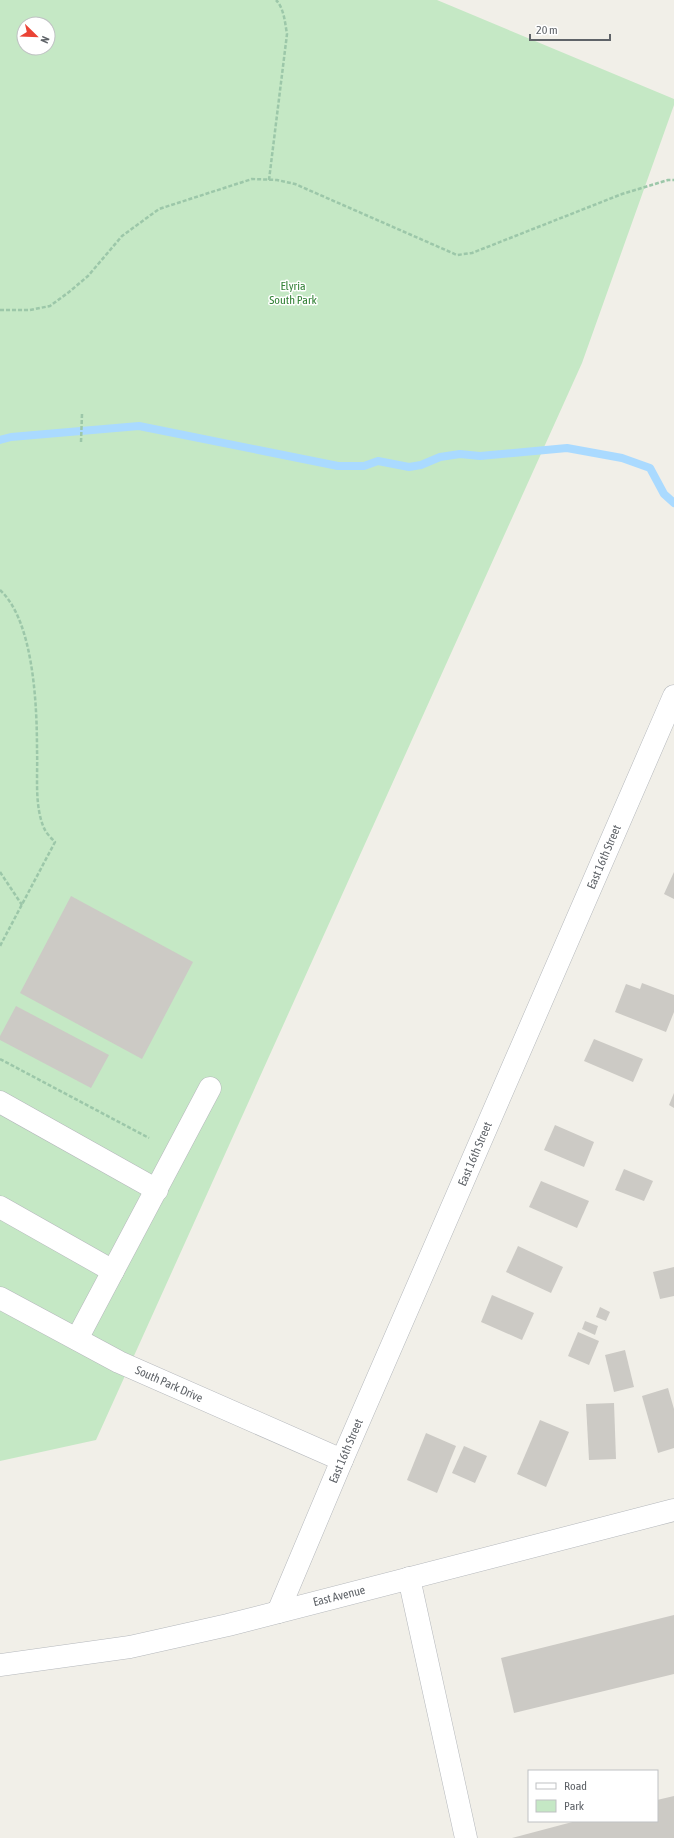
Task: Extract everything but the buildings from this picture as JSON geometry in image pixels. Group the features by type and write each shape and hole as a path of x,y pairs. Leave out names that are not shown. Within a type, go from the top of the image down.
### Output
{"street":[{"name":"East 16th Street","path":"278,1612 342,1460 674,696"},
{"path":"77,1339 210,1088"},
{"path":"0,1102 157,1190"},
{"path":"0,1207 113,1271"},
{"name":"South Park Drive","path":"0,1298 119,1362 342,1460"},
{"name":"East Avenue","path":"0,1665 130,1647 278,1612 674,1510"},
{"path":"410,1578 466,1838"}],"path":[{"path":"269,180 287,34 280,3 276,0"},
{"path":"0,310 30,310 50,306 88,276 122,236 159,209 252,179 295,184 457,255 472,253 622,194 668,180 674,180"},
{"path":"80,442 82,414"},
{"path":"0,590 12,606 21,625 31,660 37,747 38,800 41,819 45,830 55,842 0,946"},
{"path":"0,872 22,905"},
{"path":"0,1059 149,1138"}],"green space":[{"name":"Elyria South Park","path":"0,0 437,0 674,99 674,105 582,363 96,1440 0,1461"}],"waterway":[{"path":"0,440 11,437 139,426 338,466 364,466 378,461 409,467 421,465 440,457 460,454 480,456 567,448 622,458 650,468 664,494 674,503"}]}
